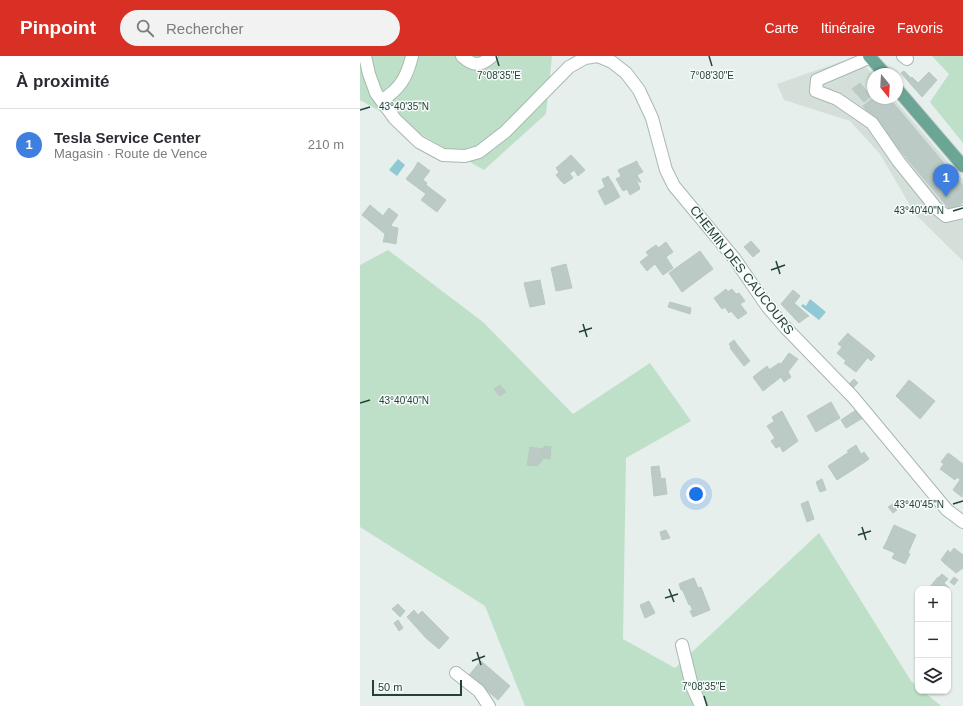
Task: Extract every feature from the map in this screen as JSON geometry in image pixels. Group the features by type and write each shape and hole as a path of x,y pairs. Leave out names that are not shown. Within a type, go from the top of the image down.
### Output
{"main road":[{"path":"870,57 879,68"},
{"path":"903,96 963,166"}],"street":[{"name":"CHEMIN DES CAUCOURS","path":"365,56 369,74 376,93 395,119 419,142 443,155 465,156 478,152 505,132 569,67 585,58 598,56 612,62 626,74 639,90 652,118 666,170 674,186 734,258 767,306 785,327 854,397 947,510 963,522"},
{"path":"382,100 392,93 404,79 412,56"},
{"path":"462,56 472,64 484,63 492,56"},
{"path":"870,57 817,80 816,91 837,99 872,123 899,162 936,208 946,216 963,212"},
{"path":"682,645 692,686 701,706"},
{"path":"456,673 479,691 489,706"}],"shaded area":[{"path":"857,56 867,68 867,104 898,104 963,180 963,261 915,214 880,154 850,121 784,100 777,84"}],"green space":[{"path":"360,56 552,56 546,114 484,170 360,100"},
{"path":"932,56 963,56 963,143 930,102 949,74"},
{"path":"388,250 483,322 573,414 650,363 691,421 626,458 623,639 675,668 819,533 911,681 915,684 915,694 927,694 941,706 525,706 485,606 360,527 360,265"}],"water":[{"path":"398,159 405,165 397,176 389,170"},
{"path":"810,299 826,312 819,320 801,306 803,304 806,306"}],"building":[{"path":"903,72 911,78 908,81 903,75"},
{"path":"929,72 937,80 922,97 908,81 912,77 918,83"},
{"path":"860,83 867,91 867,99 864,102 852,89"},
{"path":"867,103 894,104 963,186 963,202 952,212 863,106"},
{"path":"571,155 585,170 578,176 574,170 561,181 556,175 559,172 556,168"},
{"path":"637,161 638,164 625,171 627,173 621,176 618,170"},
{"path":"418,162 430,171 425,177 414,169"},
{"path":"638,164 643,172 635,176 640,189 630,195 627,189 623,191 616,179 627,173 625,171"},
{"path":"414,169 425,177 423,180 427,183 422,191 406,179"},
{"path":"570,174 573,178 564,184 561,181"},
{"path":"637,175 641,182 639,182 635,176"},
{"path":"608,176 613,184 609,185 605,178"},
{"path":"605,178 609,185 605,187 602,179"},
{"path":"613,184 620,197 618,198 609,185"},
{"path":"426,185 446,200 437,212 421,200 426,194 422,191"},
{"path":"609,185 618,198 613,201 605,187"},
{"path":"605,187 613,201 605,205 598,191"},
{"path":"370,205 383,216 389,208 398,215 391,225 398,228 396,244 386,242 387,235 362,215"},
{"path":"385,234 387,235 386,242 383,242"},
{"path":"751,241 760,251 753,257 744,247"},
{"path":"666,242 673,252 666,257 673,268 663,275 655,264 647,271 640,262"},
{"path":"656,245 659,248 649,256 646,252"},
{"path":"700,251 713,269 682,292 669,273"},
{"path":"566,264 572,288 556,291 551,268"},
{"path":"540,280 545,304 530,307 524,283"},
{"path":"726,289 728,292 719,298 717,296"},
{"path":"732,289 736,294 739,293 745,301 740,304 747,313 738,319 731,311 729,313 725,307 722,309 714,298 717,296 719,298"},
{"path":"793,290 800,296 793,305 807,317 799,323 781,304"},
{"path":"670,302 691,308 690,314 668,307"},
{"path":"794,303 809,316 807,317 793,305"},
{"path":"848,333 851,336 842,347 838,344"},
{"path":"851,336 872,353 869,356 849,339"},
{"path":"849,339 869,356 856,372 844,363 846,361 837,353"},
{"path":"734,340 736,343 731,347 729,344"},
{"path":"736,343 750,361 744,366 730,348"},
{"path":"789,353 798,359 788,372 791,377 784,382 781,377 763,391 753,377 767,366 771,372 781,364"},
{"path":"872,353 875,356 871,361 868,358"},
{"path":"779,363 781,364 771,372 769,370"},
{"path":"854,379 858,383 853,388 849,384"},
{"path":"909,380 935,401 920,419 896,396"},
{"path":"500,385 506,392 500,396 494,389"},
{"path":"831,402 840,418 816,432 807,416"},
{"path":"856,410 863,418 846,428 841,420"},
{"path":"782,411 784,415 774,421 772,417"},
{"path":"784,415 798,441 783,452 780,446 776,448 771,441 775,438 767,426"},
{"path":"856,445 865,462 837,480 828,466 849,452 847,451"},
{"path":"544,446 551,447 550,459 542,458"},
{"path":"530,447 543,449 542,461 537,466 527,465"},
{"path":"864,452 869,459 865,462 860,455"},
{"path":"948,453 951,455 944,464 941,462"},
{"path":"951,455 963,464 963,482 957,477 955,480 940,469"},
{"path":"659,466 661,479 665,478 667,494 654,496 651,467"},
{"path":"822,479 826,490 820,492 816,482"},
{"path":"960,480 963,482 962,497 953,490"},
{"path":"808,501 814,519 807,522 801,504"},
{"path":"893,504 897,510 893,513 888,507"},
{"path":"894,525 916,535 908,553 898,548 895,553 888,550 891,545 886,543"},
{"path":"666,530 670,538 662,540 660,532"},
{"path":"886,543 891,545 888,550 883,548"},
{"path":"898,548 910,554 905,564 892,558"},
{"path":"954,548 963,555 963,568 956,573 943,562"},
{"path":"948,550 950,553 943,562 941,560"},
{"path":"942,574 948,579 944,583 938,578"},
{"path":"938,577 947,586 931,586"},
{"path":"954,577 958,580 954,585 950,582"},
{"path":"694,578 698,588 701,587 710,610 695,616 682,589 685,588 683,582"},
{"path":"683,582 685,588 681,590 679,584"},
{"path":"649,601 655,613 645,618 640,605"},
{"path":"398,604 405,611 400,617 392,609"},
{"path":"414,610 418,615 422,611 449,638 439,649 426,638 407,617"},
{"path":"693,610 695,616 693,617 690,611"},
{"path":"398,620 403,628 399,631 394,623"},
{"path":"481,661 510,686 498,700 469,675"}],"place":[{"name":"Tesla Service Center","path":"946,197"}]}
